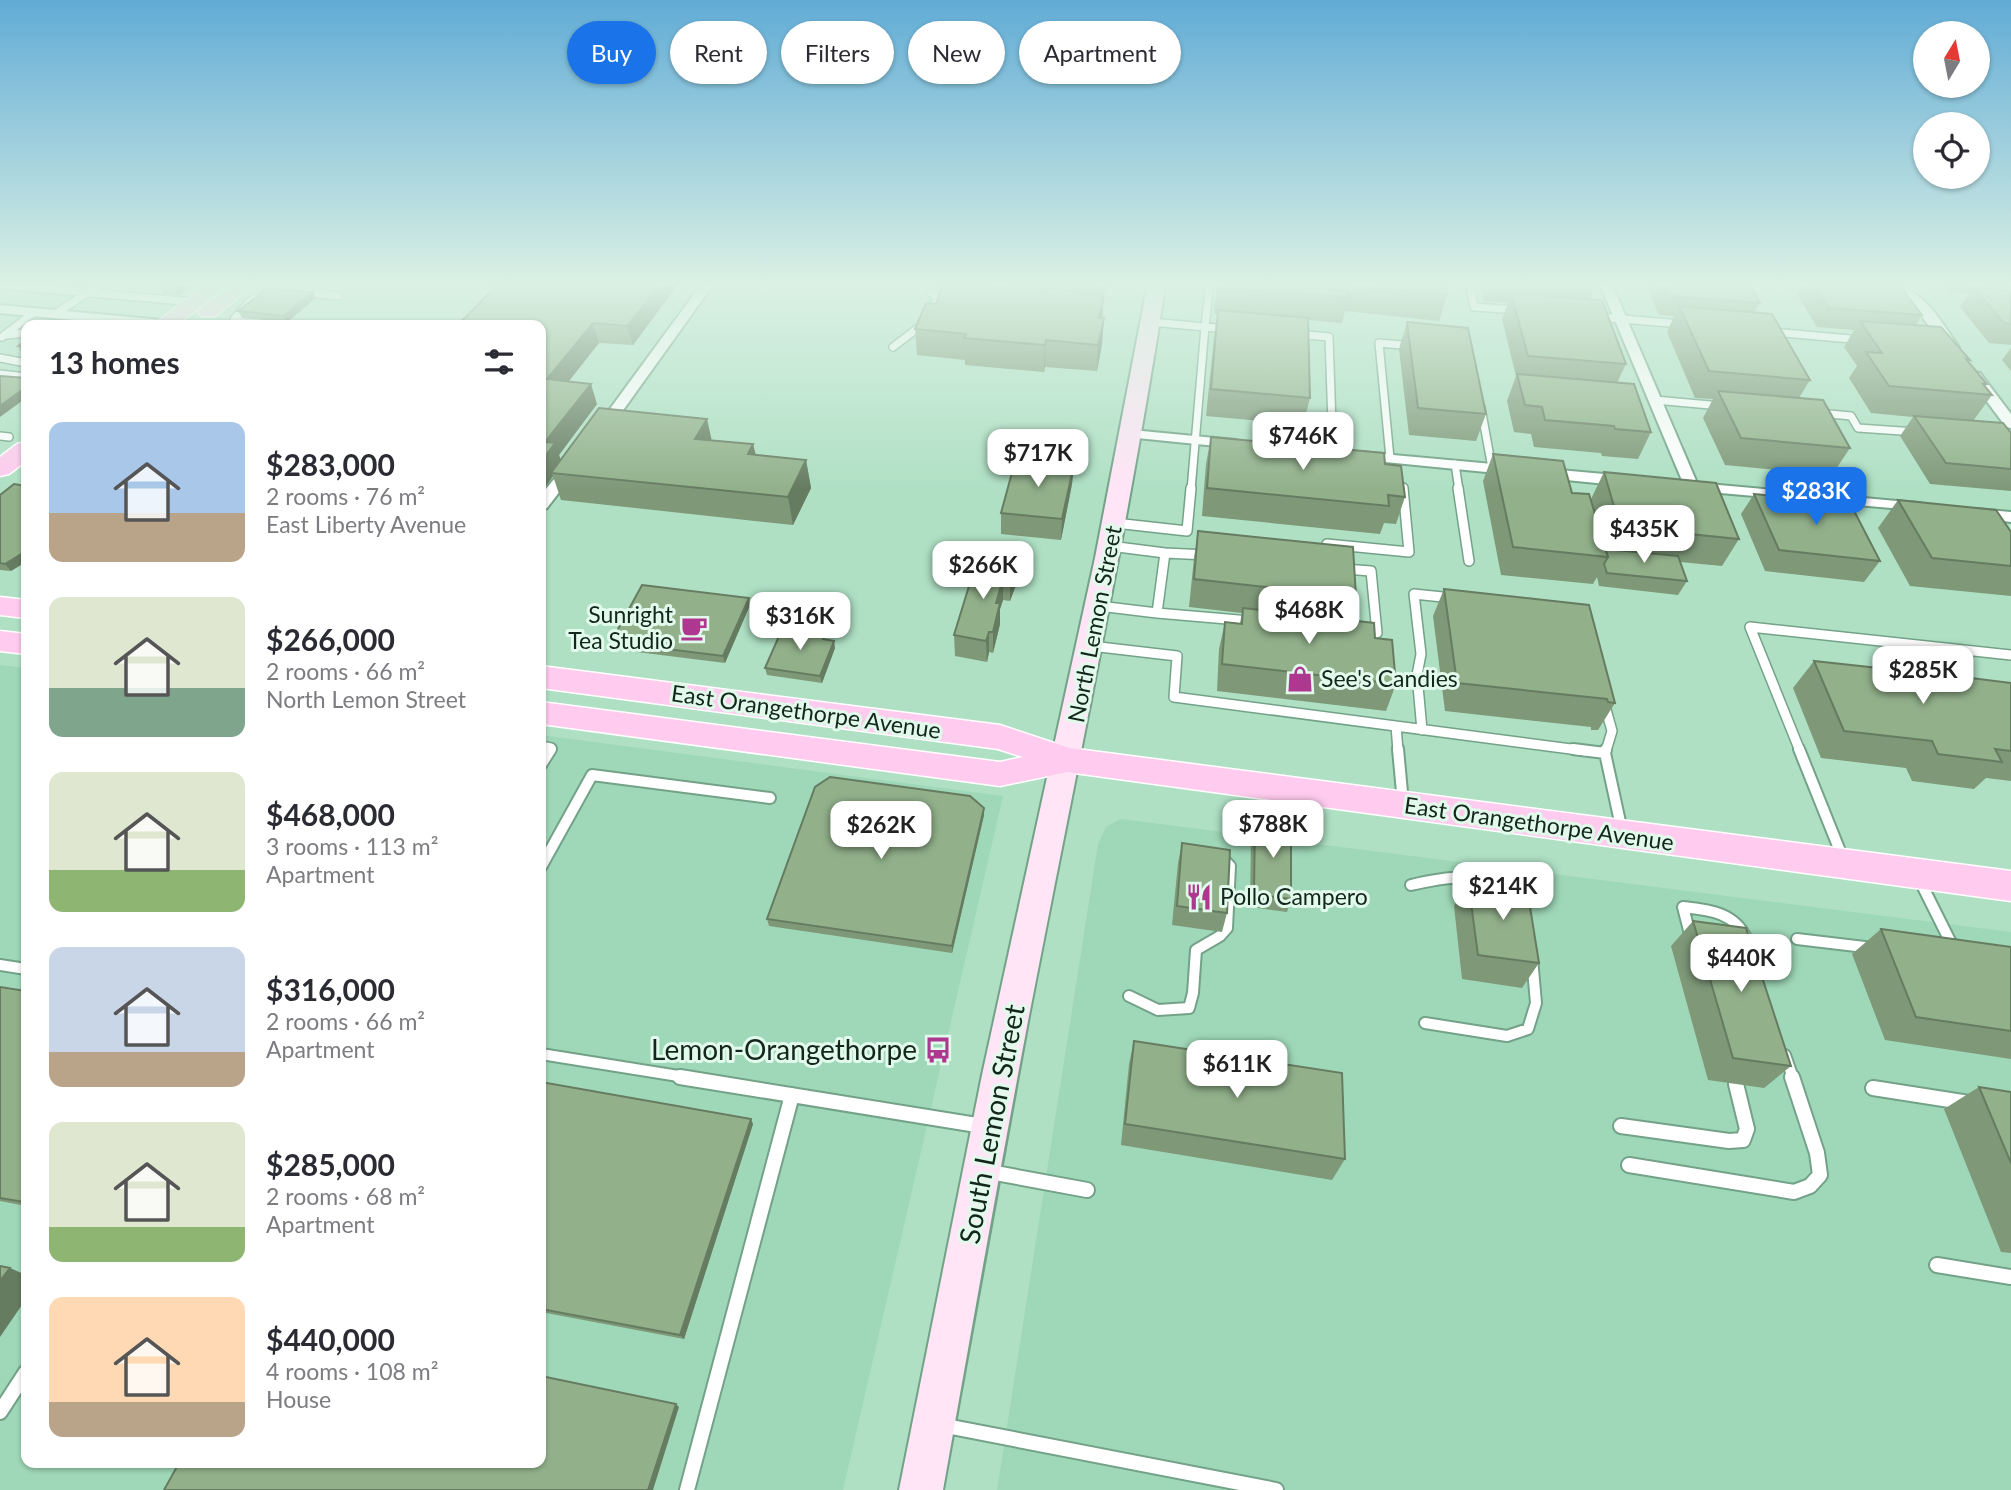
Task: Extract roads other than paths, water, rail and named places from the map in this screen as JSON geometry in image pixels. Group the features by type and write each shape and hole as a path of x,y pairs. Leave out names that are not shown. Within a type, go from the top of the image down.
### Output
{"main road":[{"path":"0,469 12,438"},
{"path":"0,606 21,609"},
{"path":"0,641 21,643"},
{"name":"East Orangethorpe Avenue","path":"546,678 1000,737 1068,760 2011,886"},
{"name":"East Orangethorpe Avenue","path":"546,714 1000,774 1068,760"}],"street":[{"path":"546,499 587,449 658,352"},
{"name":"North Lemon Street","path":"1068,760 1146,352"},
{"path":"1635,352 1655,400 1684,486 1947,511 1985,520 2011,517"},
{"path":"1955,352 2011,424"},
{"path":"1132,434 1250,445"},
{"path":"1326,452 1396,463 1455,464 1638,482"},
{"name":"South Lemon Street","path":"921,1490 990,1128 1068,760"}],"lane":[{"path":"1187,531 1203,352"},
{"path":"1326,452 1329,352"},
{"path":"1380,352 1396,463"},
{"path":"0,358 21,362"},
{"path":"0,374 21,376"},
{"path":"1655,400 1733,407"},
{"path":"1480,403 1492,468"},
{"path":"1812,413 1851,415 1858,428 1928,433"},
{"path":"1455,464 1469,561"},
{"path":"1316,543 1409,552 1402,481"},
{"path":"1113,535 1197,532"},
{"path":"1113,535 1165,553 1213,555"},
{"path":"1157,613 1165,553"},
{"path":"1331,567 1371,571 1377,633 1350,631"},
{"path":"1422,730 1417,675 1421,654 1414,594 1469,600"},
{"path":"1098,606 1267,623"},
{"path":"1846,865 1750,627 2009,657"},
{"path":"1090,646 1177,656 1174,697 1605,753"},
{"path":"1600,691 1612,731 1605,753 1623,835"},
{"path":"1396,726 1403,806"},
{"path":"546,858 592,775 770,798"},
{"path":"1129,996 1146,1009 1174,1013 1189,1007 1193,993 1196,950 1220,936 1227,928 1230,866 1213,850"},
{"path":"1411,885 1457,873 1493,879 1514,890 1524,905"},
{"path":"1916,874 1956,954 1954,957 1941,956"},
{"path":"1695,950 1683,907 1713,911 1733,919 1744,930 1753,957"},
{"path":"1797,939 1888,950"},
{"path":"1425,1023 1507,1036 1528,1029 1535,1015 1538,993 1530,943"},
{"path":"0,965 21,968"},
{"path":"1629,1165 1794,1192 1810,1186 1820,1175 1817,1153 1783,1048"},
{"path":"546,1055 990,1128"},
{"path":"1621,1126 1729,1141 1743,1140 1747,1129 1736,1084"},
{"path":"1872,1088 1986,1106"},
{"path":"687,1490 792,1095"},
{"path":"982,1171 1087,1190"},
{"path":"1937,1265 2011,1277"},
{"path":"0,1412 21,1380"},
{"path":"934,1423 1276,1490"}],"place":[{"name":"Sunright Tea Studio","path":"694,628"},
{"name":"See's Candies","path":"1300,679"},
{"name":"Pollo Campero","path":"1199,897"},
{"name":"Lemon-Orangethorpe","path":"938,1050"}]}
